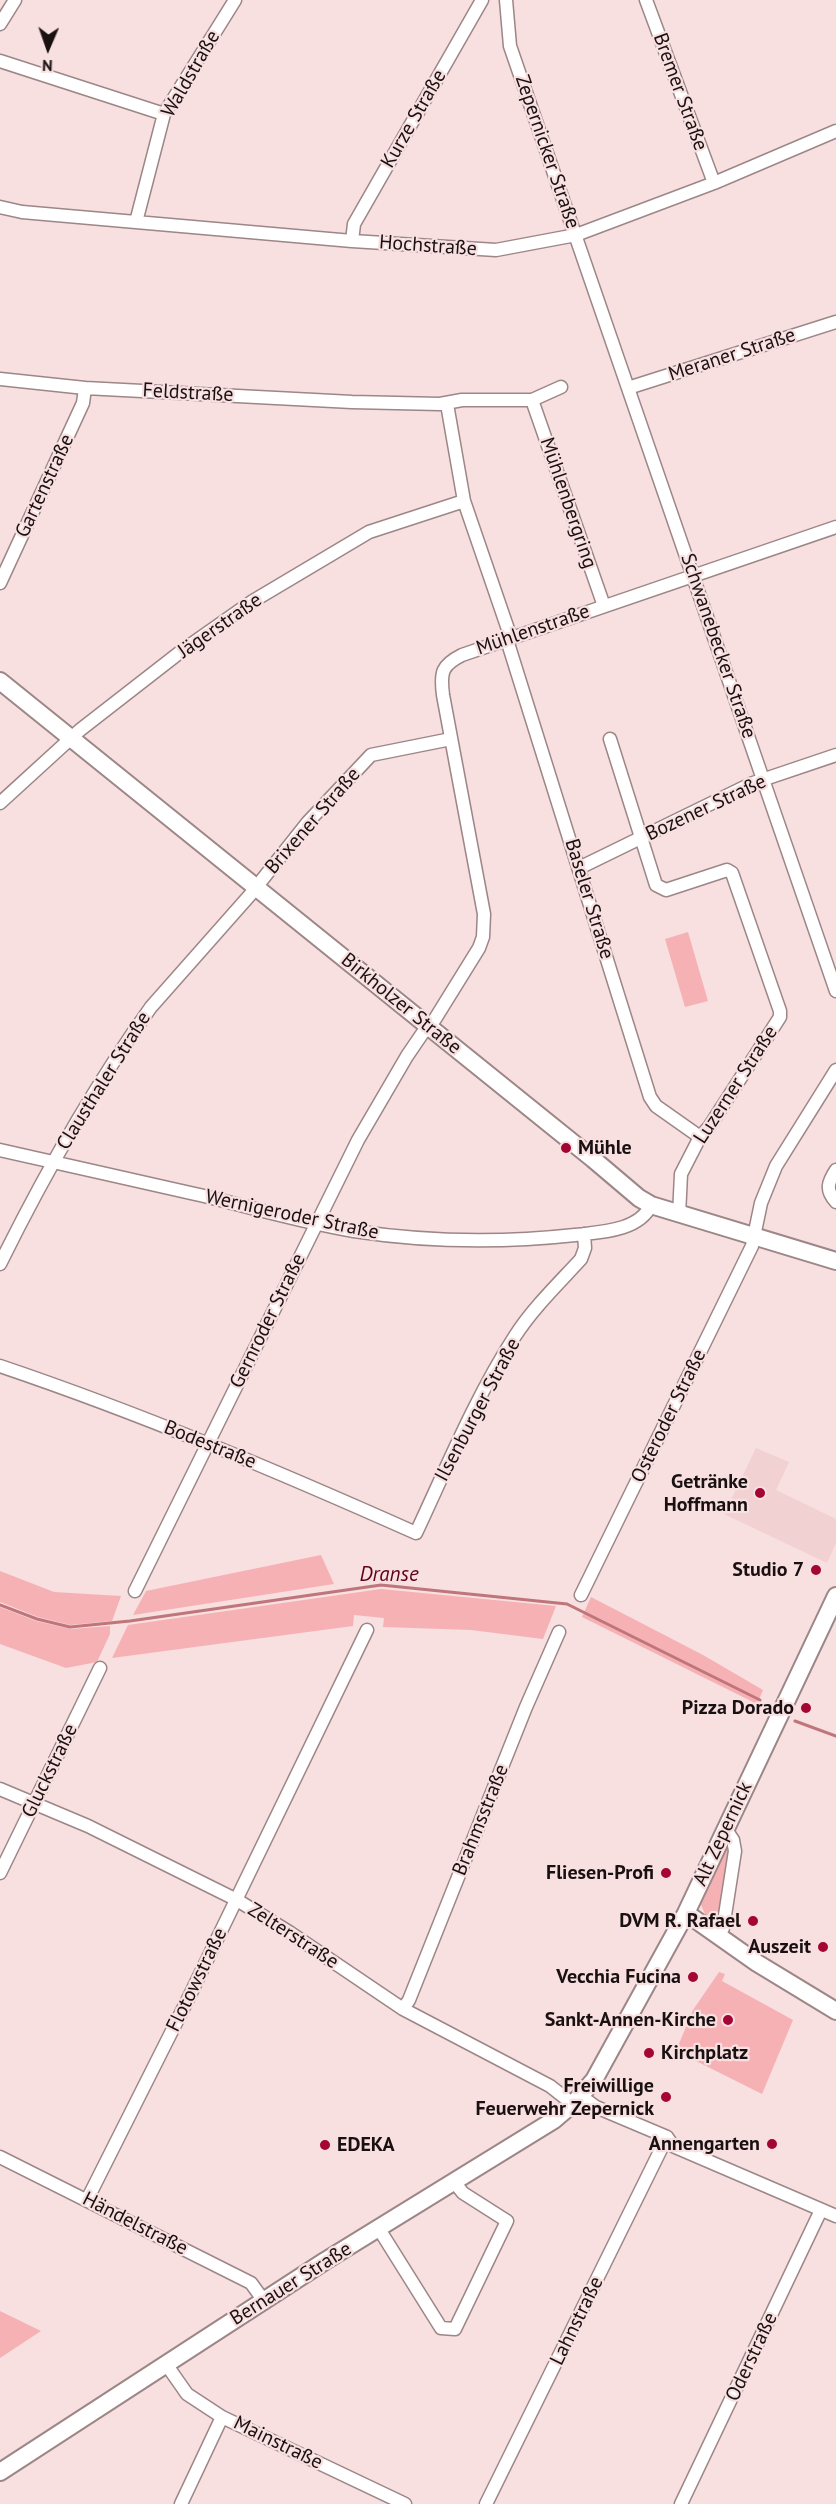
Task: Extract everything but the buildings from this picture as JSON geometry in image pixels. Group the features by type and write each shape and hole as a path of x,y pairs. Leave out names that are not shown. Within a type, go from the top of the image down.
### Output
{"main road":[{"name":"Birkholzer Straße","path":"0,681 639,1198 651,1206 679,1215 836,1261"},
{"name":"Alt Zepernick","path":"577,2100 594,2080 686,1913 836,1596"},
{"path":"686,1913 782,1980 836,2011"},
{"name":"Bernauer Straße","path":"0,2472 264,2301 454,2181 519,2143 554,2120 577,2100"}],"street":[{"path":"0,24 15,0"},
{"name":"Waldstraße","path":"136,222 164,114 235,0"},
{"name":"Kurze Straße","path":"352,241 354,224 482,0"},
{"name":"Zepernicker Straße","path":"506,0 510,46 599,302"},
{"name":"Bremer Straße","path":"646,0 714,183"},
{"path":"0,61 164,114"},
{"name":"Hochstraße","path":"0,207 22,212 352,241 496,250 576,235 714,183 836,131"},
{"name":"Schwanebecker Straße","path":"599,302 836,992"},
{"name":"Meraner Straße","path":"628,388 836,322"},
{"name":"Feldstraße","path":"0,378 85,388 373,403 447,404"},
{"path":"509,639 464,501 447,404 462,400 532,400 561,387"},
{"name":"Gartenstraße","path":"0,583 83,403 85,388"},
{"name":"Mühlenbergring","path":"532,400 604,606"},
{"name":"Jägerstraße","path":"0,803 70,738 182,651 245,607 374,530 464,501"},
{"path":"693,575 836,527"},
{"name":"Mühlenstraße","path":"428,1026 435,1019 479,948 485,926 451,738 442,683 443,670 449,662 462,655 693,575"},
{"name":"Baseler Straße","path":"509,639 650,1097 656,1106 700,1137"},
{"name":"Brixener Straße","path":"256,888 308,822 371,755 451,738"},
{"name":"Luzerner Straße","path":"610,739 650,873 660,889 666,890 727,870 732,873 780,1011 780,1017 709,1127 700,1137 681,1174 679,1215"},
{"name":"Bozener Straße","path":"579,868 763,780 836,755"},
{"name":"Clausthaler Straße","path":"0,1264 53,1162 108,1069 151,1007 256,888"},
{"name":"Gernroder Straße","path":"135,1591 317,1222 376,1108 428,1026"},
{"name":"Osteroder Straße","path":"581,1595 755,1236 761,1203 776,1166 836,1070"},
{"name":"Wernigeroder Straße","path":"0,1150 352,1230 453,1240 514,1240 609,1230 636,1222 646,1216 651,1206"},
{"path":"836,1170 828,1182 829,1192 836,1202"},
{"name":"Ilsenburger Straße","path":"416,1533 462,1431 500,1362 521,1328 581,1259 585,1248 584,1234"},
{"name":"Bodestraße","path":"0,1366 88,1395 416,1533"},
{"name":"Flotowstraße","path":"87,2200 237,1900 367,1630"},
{"name":"Brahmsstraße","path":"403,2009 409,2000 526,1707 559,1632"},
{"name":"Gluckstraße","path":"0,1873 100,1668"},
{"name":"Zelterstraße","path":"0,1789 88,1826 237,1900 403,2009 577,2100 668,2137 673,2146 836,2216"},
{"path":"718,1935 723,1928 735,1851 733,1840 725,1828"},
{"name":"Lahnstraße","path":"486,2504 668,2137"},
{"name":"Händelstraße","path":"0,2157 251,2283 264,2301"},
{"path":"379,2229 441,2328 455,2329 507,2221 463,2193 454,2181"},
{"name":"Oderstraße","path":"681,2504 724,2418 821,2210"},
{"name":"Mainstraße","path":"166,2364 188,2394 222,2417 405,2504"},
{"path":"181,2504 222,2417"}],"shaded area":[{"path":"688,932 708,1001 685,1007 665,939"},
{"path":"756,1448 789,1462 776,1490 836,1519 836,1543 827,1563 724,1514"},
{"path":"321,1555 334,1584 133,1615 146,1591"},
{"path":"0,1571 54,1592 121,1596 112,1621 70,1625 38,1617 0,1602"},
{"path":"381,1589 556,1606 543,1639 471,1630 383,1627 384,1618 354,1615 353,1626 112,1658 128,1625"},
{"path":"591,1597 703,1655 763,1690 757,1704 582,1617"},
{"path":"0,1607 36,1621 71,1629 110,1626 110,1634 97,1662 66,1668 0,1644"},
{"path":"729,1841 716,1922 706,1916 700,1903"},
{"path":"719,1972 725,1974 722,1981 793,2020 762,2094 676,2051 693,2010"},
{"path":"0,2311 41,2331 0,2358"}],"waterway":[{"name":"Dranse","path":"0,1605 37,1619 70,1627 130,1621 381,1585 567,1604 760,1700"},
{"name":"Dranse","path":"795,1721 836,1736"}],"place":[{"name":"Mühle","path":"566,1148"},
{"name":"Getränke Hoffmann","path":"760,1493"},
{"name":"Studio 7","path":"816,1570"},
{"name":"Pizza Dorado","path":"806,1708"},
{"name":"Fliesen-Profi","path":"666,1873"},
{"name":"DVM R. Rafael","path":"753,1921"},
{"name":"Auszeit","path":"823,1947"},
{"name":"Vecchia Fucina","path":"693,1977"},
{"name":"Sankt-Annen-Kirche","path":"728,2020"},
{"name":"Kirchplatz","path":"649,2053"},
{"name":"Freiwillige Feuerwehr Zepernick","path":"666,2097"},
{"name":"Annengarten","path":"772,2144"},
{"name":"EDEKA","path":"325,2145"}]}
